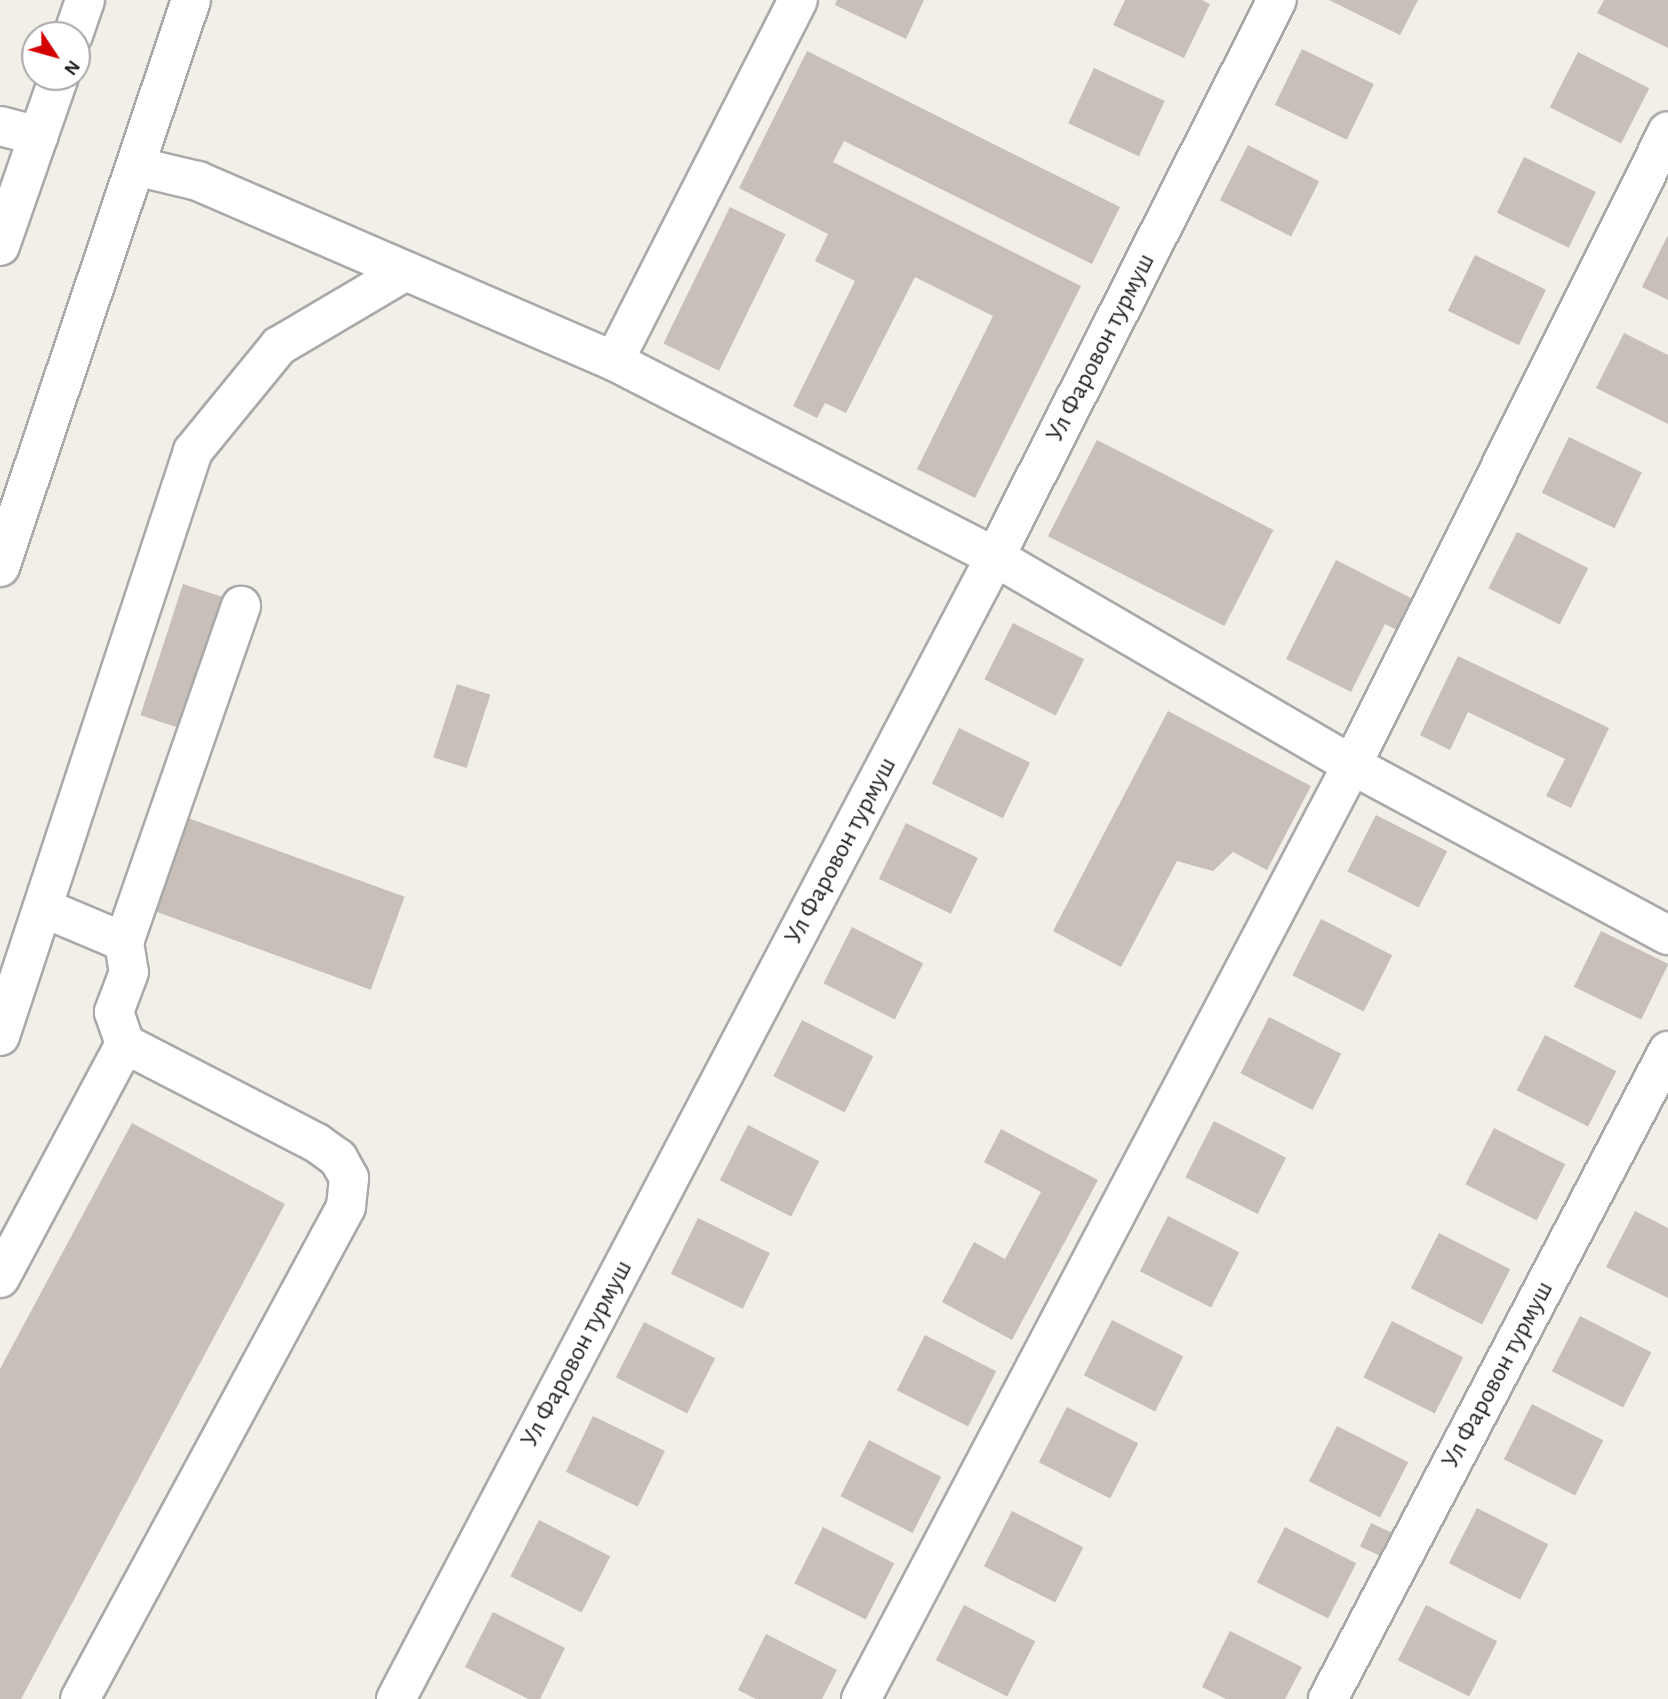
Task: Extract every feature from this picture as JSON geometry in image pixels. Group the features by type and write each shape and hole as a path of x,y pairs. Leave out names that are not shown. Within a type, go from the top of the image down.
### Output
{"street":[{"path":"78,21 85,0"},
{"path":"0,567 139,167 191,0"},
{"path":"614,361 798,0"},
{"name":"Ул Фаровон турмуш","path":"396,1699 995,557 1277,0"},
{"path":"0,246 54,91"},
{"path":"0,125 39,136"},
{"path":"861,1699 1352,765 1668,131"},
{"path":"139,167 198,181 614,361 995,557 1352,765 1668,935"},
{"path":"0,1036 46,909 193,451 279,346 406,271"},
{"path":"80,1699 346,1208 349,1178 338,1158 317,1143 125,1044 114,1012 129,972 124,942 241,606"},
{"path":"46,909 124,942"},
{"path":"0,1278 125,1044"},
{"name":"Ул Фаровон турмуш","path":"1328,1699 1668,1051"}],"building":[{"path":"837,0 924,0 906,39 835,5"},
{"path":"1125,0 1202,0 1210,4 1184,58 1113,25"},
{"path":"1329,0 1418,0 1400,35"},
{"path":"1604,0 1668,0 1668,48 1597,13"},
{"path":"1302,49 1374,84 1347,140 1275,105"},
{"path":"807,51 1120,207 1092,264 844,141 833,162 1081,286 975,498 917,469 993,316 915,277 846,413 825,403 817,418 793,406 855,281 815,261 828,234 739,188"},
{"path":"1578,52 1649,88 1621,144 1550,107"},
{"path":"1094,68 1165,101 1139,156 1068,123"},
{"path":"1248,145 1319,181 1291,237 1220,200"},
{"path":"1524,157 1596,192 1569,248 1497,213"},
{"path":"730,207 786,234 719,371 663,344"},
{"path":"1668,235 1668,300 1642,287"},
{"path":"1475,255 1546,290 1519,345 1448,311"},
{"path":"1624,333 1668,355 1668,424 1596,388"},
{"path":"1569,437 1642,473 1615,528 1542,493"},
{"path":"1097,440 1273,530 1224,626 1048,536"},
{"path":"1517,532 1588,568 1560,624 1488,588"},
{"path":"1336,560 1413,599 1397,630 1385,624 1351,692 1286,659"},
{"path":"183,584 230,599 187,730 140,715"},
{"path":"1013,623 1084,659 1056,715 984,679"},
{"path":"1458,656 1609,728 1571,808 1546,796 1565,759 1468,712 1450,750 1420,735"},
{"path":"457,684 490,695 466,768 433,757"},
{"path":"1168,711 1311,786 1267,870 1233,852 1213,871 1177,861 1121,967 1053,931"},
{"path":"959,728 1030,763 1003,818 932,784"},
{"path":"180,815 405,897 371,990 146,908"},
{"path":"1376,815 1447,851 1419,907 1347,871"},
{"path":"906,823 978,858 951,914 879,879"},
{"path":"1321,919 1392,955 1364,1011 1292,975"},
{"path":"852,927 923,963 895,1019 823,983"},
{"path":"1601,931 1668,964 1641,1020 1574,987"},
{"path":"1269,1017 1341,1054 1313,1110 1240,1073"},
{"path":"802,1020 873,1056 845,1112 773,1076"},
{"path":"1545,1035 1616,1071 1588,1127 1517,1090"},
{"path":"1214,1121 1286,1158 1258,1214 1185,1177"},
{"path":"132,1123 285,1204 21,1699 0,1699 0,1369"},
{"path":"748,1125 819,1161 791,1217 720,1180"},
{"path":"1494,1128 1565,1164 1537,1220 1465,1184"},
{"path":"1001,1129 1098,1180 1012,1340 942,1302 974,1242 1005,1259 1041,1192 984,1162"},
{"path":"1635,1211 1668,1228 1668,1298 1606,1267"},
{"path":"1168,1216 1239,1252 1211,1308 1140,1271"},
{"path":"698,1218 770,1253 743,1309 671,1274"},
{"path":"1439,1233 1510,1269 1482,1325 1411,1288"},
{"path":"1580,1316 1651,1352 1623,1408 1552,1371"},
{"path":"1112,1320 1183,1356 1155,1412 1084,1375"},
{"path":"1392,1321 1463,1357 1435,1413 1363,1377"},
{"path":"644,1322 715,1358 687,1414 616,1377"},
{"path":"925,1335 996,1371 968,1427 897,1390"},
{"path":"1532,1404 1603,1440 1575,1496 1504,1459"},
{"path":"1067,1407 1138,1443 1110,1499 1039,1462"},
{"path":"593,1416 665,1451 638,1507 566,1472"},
{"path":"1337,1426 1408,1462 1380,1518 1309,1481"},
{"path":"869,1440 941,1477 913,1533 840,1496"},
{"path":"1477,1508 1548,1544 1520,1600 1449,1563"},
{"path":"1012,1511 1083,1547 1055,1603 984,1566"},
{"path":"539,1520 610,1556 582,1612 510,1576"},
{"path":"1371,1523 1397,1535 1386,1559 1360,1547"},
{"path":"823,1527 894,1563 866,1619 794,1583"},
{"path":"1285,1527 1356,1563 1328,1619 1257,1582"},
{"path":"964,1605 1035,1641 1007,1697 936,1660"},
{"path":"1426,1605 1497,1641 1469,1697 1398,1660"},
{"path":"493,1612 565,1648 540,1699 528,1699 465,1667"},
{"path":"1230,1631 1302,1667 1285,1699 1226,1699 1202,1687"},
{"path":"766,1634 837,1670 822,1699 756,1699 738,1690"}]}
